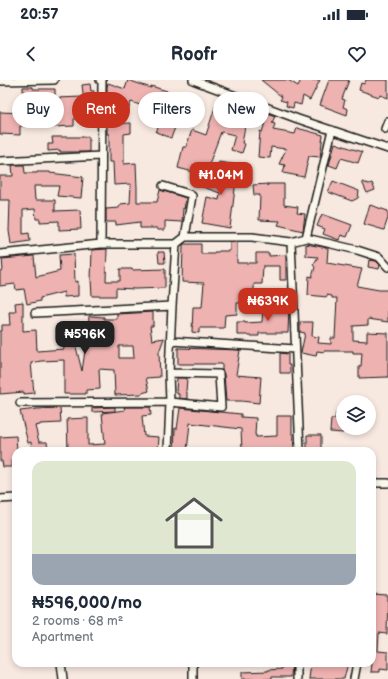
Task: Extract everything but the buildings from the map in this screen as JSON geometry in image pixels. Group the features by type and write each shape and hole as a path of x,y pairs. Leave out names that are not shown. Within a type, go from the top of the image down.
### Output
{"street":[{"path":"0,82 54,80"},
{"path":"100,80 102,80 101,244"},
{"path":"193,80 388,149"},
{"path":"385,129 388,121"},
{"path":"306,238 332,130"},
{"path":"0,161 101,156"},
{"path":"0,254 101,244 176,244 185,236 192,196 163,186"},
{"path":"185,236 252,237 291,242 306,238 379,256 388,267"},
{"path":"291,242 300,447"},
{"path":"168,447 172,306 176,244"},
{"path":"35,313 172,306"},
{"path":"171,341 295,348"},
{"path":"20,403 170,402 220,407 219,374 170,373"},
{"path":"376,483 388,483"},
{"path":"0,499 12,498"},
{"path":"62,667 63,679"},
{"path":"193,667 193,679"},
{"path":"297,667 297,679"},
{"path":"354,679 356,667"}]}
